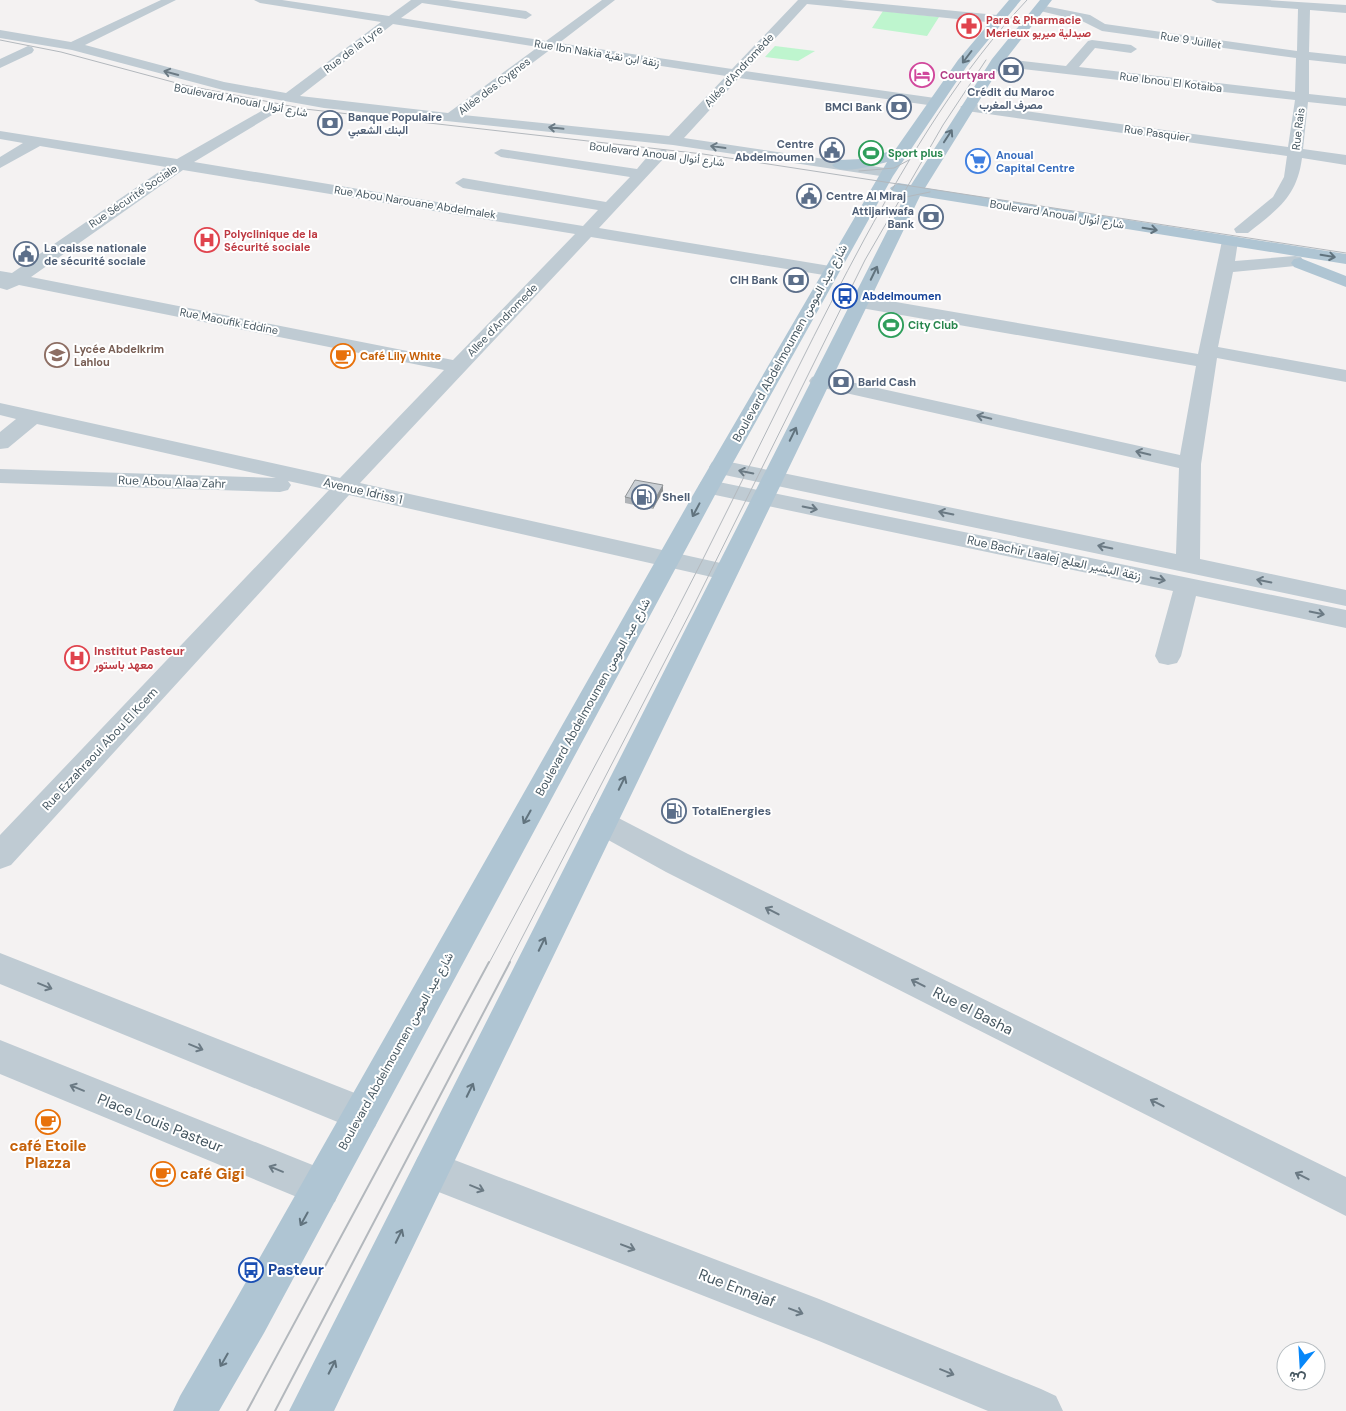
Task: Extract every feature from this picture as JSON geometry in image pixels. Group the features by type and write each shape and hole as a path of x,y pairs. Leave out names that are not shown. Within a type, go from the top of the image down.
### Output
{"main road":[{"name":"Boulevard Abdelmoumen شارع عبد المومن","path":"195,1411 883,179 898,154 935,102 997,19 1015,0"},
{"path":"311,1411 432,1170 819,381 914,192 997,62 1043,4"},
{"path":"841,172 898,154"},
{"name":"Boulevard Anoual شارع أنوال","path":"883,179 938,200 998,205 1238,238 1346,245"},
{"name":"Boulevard Anoual شارع أنوال","path":"914,192 1238,238 1346,259"},
{"path":"1238,238 1346,282"}],"street":[{"path":"73,46 170,0"},
{"name":"Rue Ibn Nakia زنقة ابن نقية","path":"260,0 736,74 935,102"},
{"name":"Rue de la Lyre","path":"288,98 418,0"},
{"path":"424,0 526,15"},
{"name":"Allée des Cygnes","path":"451,117 609,0"},
{"path":"805,0 997,19"},
{"name":"Allée d'Andromède","path":"667,147 805,0"},
{"path":"1218,0 1346,9"},
{"name":"Rue 9 Juillet","path":"1043,4 1086,18 1102,27 1304,56 1346,60"},
{"name":"Rue Rais","path":"1238,238 1279,200 1292,178 1302,96 1304,6"},
{"path":"1070,70 1092,44 1102,27"},
{"name":"Boulevard Anoual شارع أنوال","path":"0,34 73,46 199,80 288,98 346,107 451,117 883,179"},
{"path":"1092,44 1143,51"},
{"name":"Boulevard Anoual شارع أنوال","path":"0,46 86,62 193,92 272,109 667,147"},
{"path":"0,64 28,50"},
{"name":"Rue Ibnou El Kotaiba","path":"997,62 1346,102"},
{"name":"Rue Pasquier","path":"967,107 1346,160"},
{"name":"Rue Sécurité Sociale","path":"0,290 7,277 182,163 272,109"},
{"name":"Rue Abou Narouane Abdelmalek","path":"0,135 182,163 830,271"},
{"path":"0,163 39,140"},
{"name":"Allee d'Andromede","path":"344,487 667,147"},
{"path":"501,153 640,174"},
{"name":"Boulevard Anoual شارع أنوال","path":"860,183 883,179"},
{"path":"463,183 609,207"},
{"path":"605,189 624,192"},
{"path":"1168,656 1187,575 1190,464 1207,356 1225,267 1238,238"},
{"path":"1225,267 1295,261"},
{"name":"Rue Maoufik Eddine","path":"7,277 458,367"},
{"path":"860,302 1346,376"},
{"path":"819,381 1190,464"},
{"name":"Avenue Idriss 1","path":"0,409 725,572"},
{"path":"0,443 33,416"},
{"name":"Rue Abou Alaa Zahr","path":"0,476 344,487"},
{"name":"Rue Bachir Laalej زنقة البشير العلج","path":"715,477 1187,575 1346,598"},
{"name":"Rue Ezzahraoui Abou El Kcem","path":"0,856 344,487"},
{"name":"Rue Bachir Laalej زنقة البشير العلج","path":"1187,575 1346,619"},
{"name":"Rue el Basha","path":"603,822 677,863 1346,1197"},
{"path":"0,968 362,1114"},
{"name":"Place Louis Pasteur","path":"0,1057 321,1188"},
{"name":"Rue Ennajaf","path":"432,1170 819,1320 1041,1411"}],"green space":[{"path":"883,11 939,17 927,36 872,28"},
{"path":"775,46 815,51 798,61 765,57"}],"building":[{"name":"Shell","path":"635,480 663,485 653,503 625,497"}],"tram line":[{"path":"896,184 938,114 959,84 980,55 1027,0"},
{"path":"0,40 61,52 184,85 305,109 703,154 896,184"},
{"path":"908,186 943,125 986,60"},
{"path":"859,171 894,168 909,160"},
{"path":"489,963 673,617 831,303 896,184"},
{"path":"896,184 908,186"},
{"path":"901,198 908,186"},
{"path":"908,186 1346,253"},
{"path":"901,198 930,192"},
{"path":"509,963 693,607 865,260 901,198"},
{"path":"896,199 901,198"},
{"path":"247,1411 489,962"},
{"path":"275,1411 510,962"}],"place":[{"name":"Para & Pharmacie Merieux صيدلية ميريو","path":"969,26"},
{"name":"Crédit du Maroc مصرف المغرب","path":"1011,70"},
{"name":"Courtyard","path":"922,75"},
{"name":"BMCI Bank","path":"899,107"},
{"name":"Banque Populaire البنك الشعبي","path":"330,123"},
{"name":"Centre Abdelmoumen","path":"832,150"},
{"name":"Sport plus","path":"871,153"},
{"name":"Anoual Capital Centre","path":"978,161"},
{"name":"Centre Al Miraj","path":"809,196"},
{"name":"Attijariwafa Bank","path":"931,217"},
{"name":"Polyclinique de la Sécurité sociale","path":"207,240"},
{"name":"La caisse nationale de sécurité sociale","path":"26,254"},
{"name":"CIH Bank","path":"796,280"},
{"name":"Abdelmoumen","path":"845,296"},
{"name":"City Club","path":"891,325"},
{"name":"Lycée Abdelkrim Lahlou","path":"57,355"},
{"name":"Café Lily White","path":"343,356"},
{"name":"Barid Cash","path":"841,382"},
{"name":"Shell","path":"644,497"},
{"name":"Institut Pasteur معهد باستور","path":"77,658"},
{"name":"TotalEnergies","path":"674,811"},
{"name":"café Etoile Plazza","path":"48,1122"},
{"name":"café Gigi","path":"163,1174"},
{"name":"Pasteur","path":"251,1270"}]}
